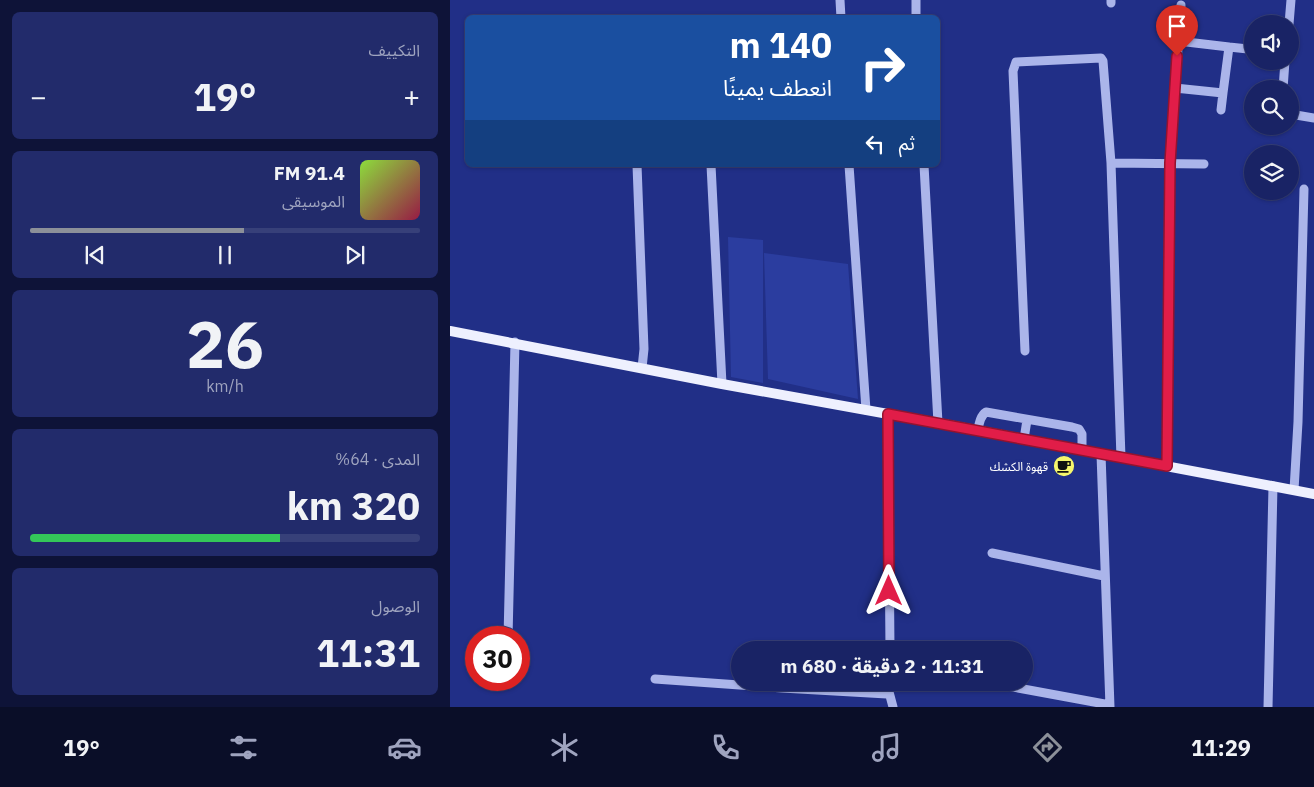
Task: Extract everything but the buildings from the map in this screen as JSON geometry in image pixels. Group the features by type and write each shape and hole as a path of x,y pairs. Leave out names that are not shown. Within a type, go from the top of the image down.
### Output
{"main road":[{"path":"450,330 722,384 978,430 1314,494"}],"street":[{"path":"840,0 841,15"},
{"path":"916,0 916,15"},
{"path":"1290,15 1291,0"},
{"path":"1167,466 1170,163 1181,5"},
{"path":"1178,41 1244,49"},
{"path":"1221,110 1229,47"},
{"path":"1025,351 1013,71 1016,62 1102,59 1111,163 1121,458"},
{"path":"1175,88 1223,93"},
{"path":"1299,116 1314,118"},
{"path":"1111,163 1204,164"},
{"path":"637,167 644,348 642,368"},
{"path":"711,167 722,384"},
{"path":"849,167 866,410"},
{"path":"924,167 938,423"},
{"path":"1294,490 1298,422 1304,188"},
{"path":"508,626 515,342"},
{"path":"978,430 980,419 986,412 1079,429 1082,434 1082,450"},
{"path":"888,414 890,641"},
{"path":"1024,439 1027,420"},
{"path":"1032,691 1110,706 1101,454"},
{"path":"1268,707 1273,486"},
{"path":"992,553 1104,576"},
{"path":"655,678 731,684"},
{"path":"834,691 887,694 888,691"},
{"path":"891,691 893,707"}],"shaded area":[{"path":"728,237 763,240 763,383 731,377"},
{"path":"764,253 848,264 858,399 768,379"}],"place":[{"name":"قهوة الكشك","path":"1064,466"}],"route":[{"path":"889,591 888,414 1167,466 1170,163 1177,56"}]}
